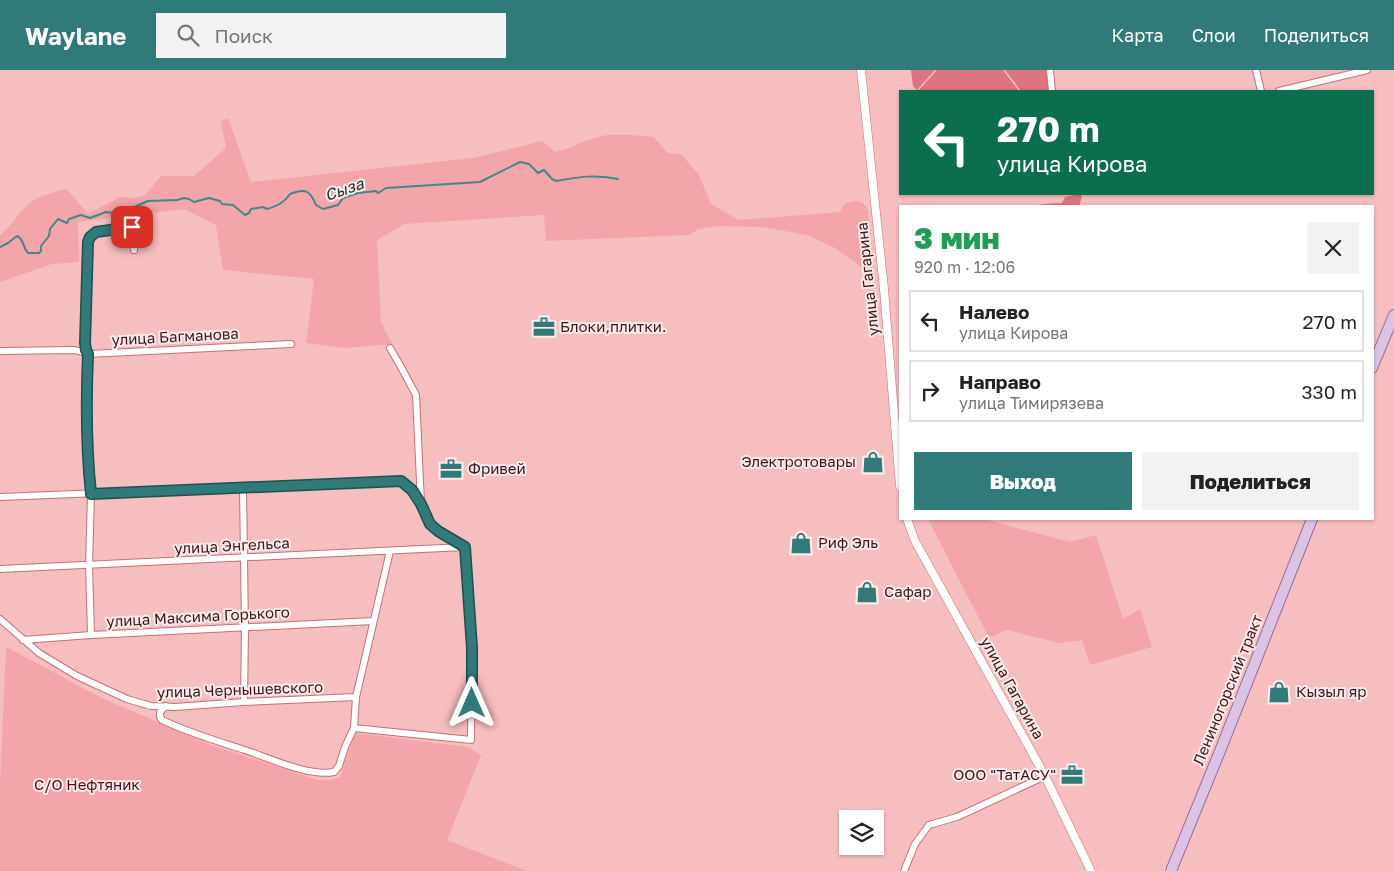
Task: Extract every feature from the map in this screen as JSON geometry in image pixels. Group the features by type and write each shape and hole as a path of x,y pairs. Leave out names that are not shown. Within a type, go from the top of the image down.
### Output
{"main road":[{"path":"1374,363 1394,315"},
{"name":"Лениногорский тракт","path":"1171,871 1312,520"}],"street":[{"name":"улица Гагарина","path":"861,70 884,289 899,474"},
{"path":"1050,70 1052,90"},
{"path":"1256,70 1260,90"},
{"path":"1283,90 1366,70"},
{"path":"91,635 89,565 91,494 86,434 88,354 85,334 88,242 90,237 96,232 132,227 134,250"},
{"name":"улица Багманова","path":"0,351 75,350 88,354 291,344"},
{"path":"390,348 402,367 416,396 421,504"},
{"path":"0,497 401,481 412,490 430,524 465,547 472,648 471,740 354,728"},
{"path":"243,488 244,702"},
{"name":"улица Гагарина","path":"908,520 916,541 1045,776 1091,871"},
{"name":"улица Энгельса","path":"0,569 465,547"},
{"path":"166,706 159,714 162,720 196,735 293,767 323,773 334,772 354,728 356,697 390,551"},
{"name":"улица Чернышевского","path":"0,619 39,652 77,676 127,699 151,706 199,706 356,697"},
{"name":"улица Максима Горького","path":"24,640 91,635 373,622"},
{"path":"904,871 915,844 929,825 956,817 1045,776"}],"green space":[{"path":"228,118 251,182 473,158 542,141 555,152 607,135 653,137 668,153 681,154 699,175 711,204 739,220 841,212 842,206 849,202 863,203 868,210 873,261 869,267 864,268 835,248 810,236 762,227 719,226 698,229 690,235 546,241 544,215 404,224 377,240 381,322 392,344 345,348 306,343 314,279 223,270 216,225 184,209 78,222 79,262 52,264 0,282 0,235 28,204 44,195 67,189 88,214 120,197 134,198 145,195 161,176 194,176 226,148 221,121"},
{"path":"929,520 987,520 1070,542 1096,535 1123,619 1140,609 1152,647 1090,665 1082,640 1059,643 1007,630 989,638"},
{"name":"С/О Нефтяник","path":"6,647 102,698 211,745 318,780 330,780 340,777 355,733 468,747 481,755 447,840 527,871 0,871 0,784"}],"shaded area":[{"path":"911,70 935,70 917,90 913,86"},
{"path":"937,70 1003,70 1018,90 919,90"},
{"path":"1005,70 1046,70 1049,90 1020,90"},
{"path":"1081,195 1082,197 1079,205 1039,205 1062,203 1065,197"}],"waterway":[{"name":"Сыза","path":"0,247 17,236 28,253 39,253 41,246 49,236 50,229 58,219 67,223 69,219 81,215 90,218 106,212 114,213 148,201 184,198 194,202 209,198 220,201 222,204 233,205 245,215 251,209 274,207 283,202 290,194 303,191 309,193 316,205 323,209 338,205 343,198 358,193 376,191 378,193 386,188 480,182 520,162 529,164 538,173 544,170 556,181 595,176 618,179"}],"place":[{"name":"Блоки,плитки.","path":"544,327"},
{"name":"Электротовары","path":"873,462"},
{"name":"Фривей","path":"451,469"},
{"name":"Риф Эль","path":"801,543"},
{"name":"Сафар","path":"867,592"},
{"name":"Кызыл яр","path":"1279,692"},
{"name":"ООО \"ТатАСУ\"","path":"1072,775"}],"route":[{"path":"132,227 96,232 90,237 88,242 85,343 88,354 86,434 91,494 401,481 412,490 430,524 465,547 472,648 472,703"}]}
